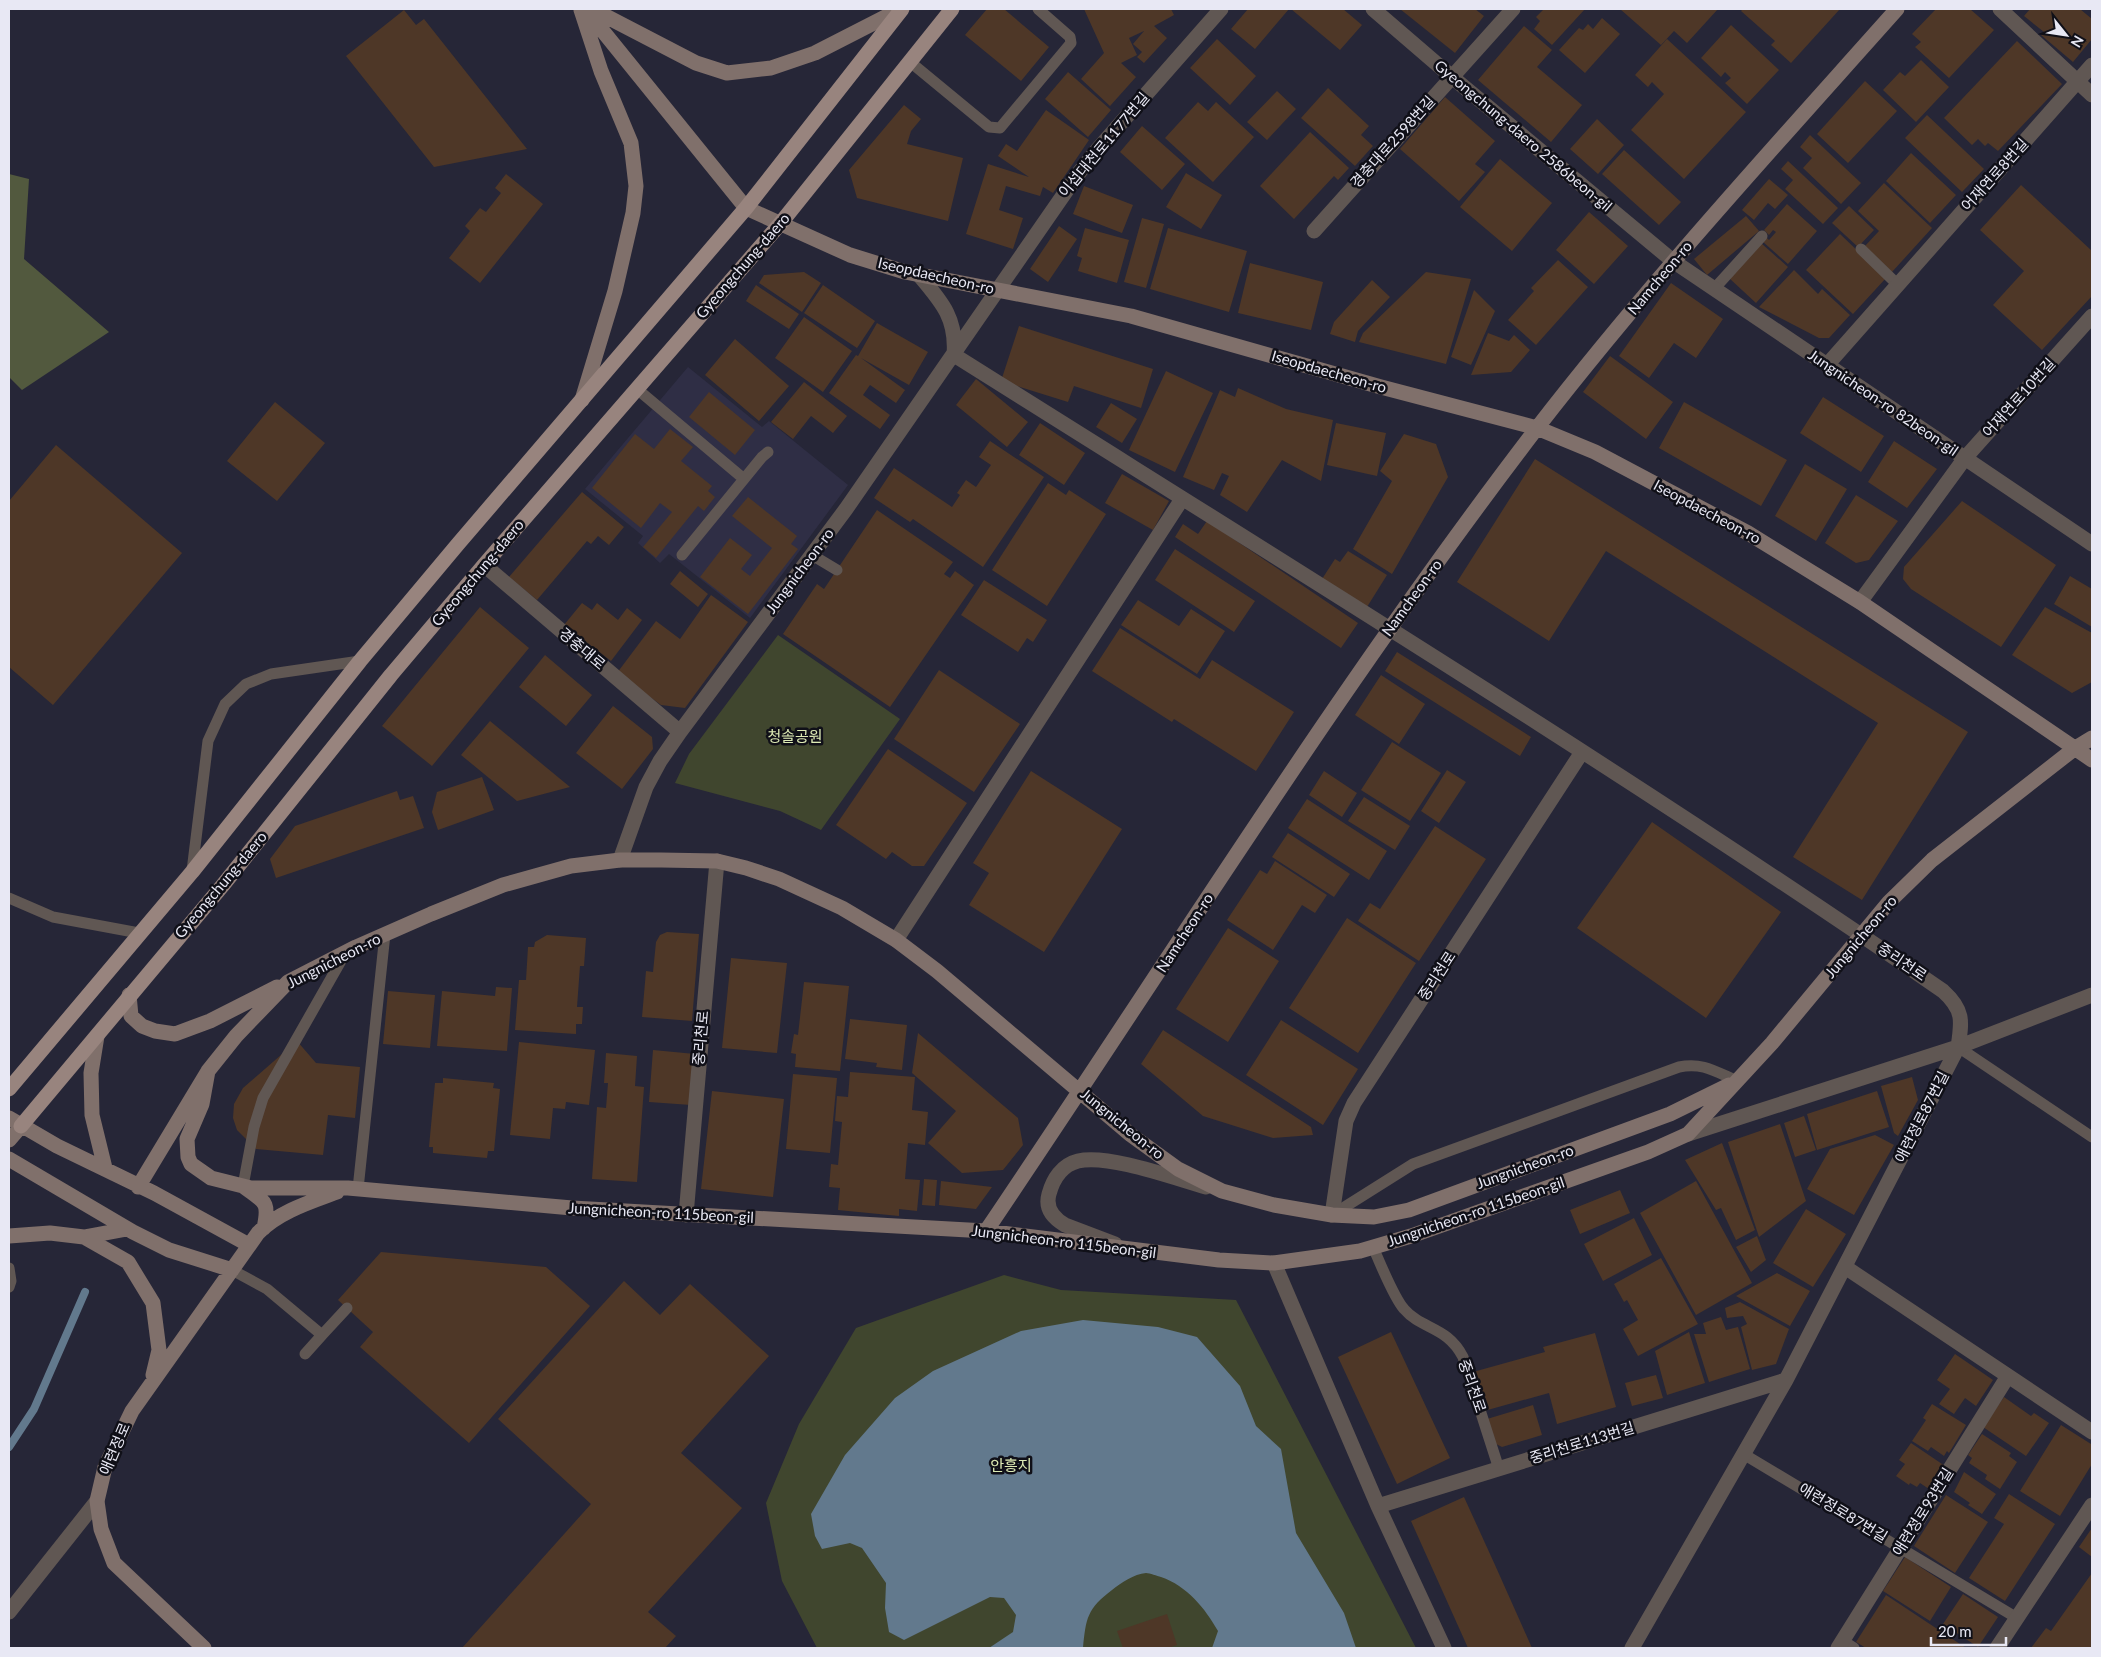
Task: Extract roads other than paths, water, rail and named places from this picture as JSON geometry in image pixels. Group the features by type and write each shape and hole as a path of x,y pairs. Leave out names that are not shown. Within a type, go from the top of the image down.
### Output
{"main road":[{"name":"Gyeongchung-daero","path":"9,1089 192,872 360,662 746,208 901,9"},
{"name":"Gyeongchung-daero","path":"15,1122 96,1036 223,885 392,675 780,224 952,9"}],"street":[{"name":"Iseopdaecheon-ro","path":"583,9 746,208 850,255 919,275 1130,316 1381,387 1537,428 1595,452 1748,533 1860,602 2092,760"},
{"path":"582,400 614,291 633,214 636,186 631,143 601,71 583,9"},
{"path":"592,9 696,63 727,72 771,68 815,53 901,9"},
{"name":"이섭대천로1177번길","path":"998,290 1058,202 1098,149 1221,9"},
{"name":"Gyeongchung-daero 2586beon-gil","path":"1373,9 1673,261"},
{"name":"경충대로2598번길","path":"1314,231 1513,9"},
{"name":"Namcheon-ro","path":"986,1231 1288,776 1390,628 1537,428 1673,261 1897,9"},
{"path":"2000,9 2092,95"},
{"name":"어재연로8번길","path":"1827,365 2092,65"},
{"name":"Jungnicheon-ro 82beon-gil","path":"1673,261 2092,544"},
{"path":"919,275 947,311 955,341 954,355 1390,628"},
{"name":"Jungnicheon-ro","path":"620,860 646,788 660,761 812,554 998,290"},
{"name":"어재연로10번길","path":"1860,602 1965,458 2092,316"},
{"path":"896,940 1182,499"},
{"name":"경충대로","path":"484,566 680,732"},
{"name":"중리천로","path":"1390,628 1862,935 1943,991 1954,1000 1960,1015 1961,1028 1958,1047"},
{"name":"Jungnicheon-ro","path":"138,1186 208,1071 236,1036 288,982 385,934 503,885 571,866 620,860 717,861 779,879 842,908 896,940 937,971 1131,1135 1178,1169 1222,1191 1274,1205 1332,1215 1374,1216 1409,1210 1670,1114 1737,1081 1772,1043 1888,902 1932,860 2074,749 2092,738"},
{"name":"중리천로","path":"1332,1215 1346,1121 1354,1103 1582,752"},
{"name":"중리천로","path":"686,1214 717,861"},
{"path":"129,995 131,1016 142,1026 155,1031 175,1034 210,1021 288,982"},
{"path":"1688,1134 1958,1047 2092,995"},
{"path":"96,1036 90,1073 92,1116 105,1168"},
{"name":"애련정로87번길","path":"1632,1648 1745,1455 1786,1380 1958,1047"},
{"path":"208,1071 202,1104 187,1140 188,1157 191,1164 212,1178 243,1186 263,1202 267,1210 264,1228"},
{"name":"Jungnicheon-ro 115beon-gil","path":"243,1186 252,1188 353,1188 562,1207 986,1231 1123,1247 1202,1259 1274,1263 1373,1248 1648,1152 1688,1134 1737,1081"},
{"path":"15,1122 57,1146 105,1168 249,1245"},
{"name":"Gyeongchung-daero","path":"9,1140 15,1122"},
{"path":"9,1160 127,1229 169,1250 232,1270"},
{"path":"1123,1247 1065,1224 1051,1213 1048,1197 1052,1184 1057,1174 1067,1166 1078,1161 1091,1160 1120,1164 1222,1191"},
{"name":"애련정로","path":"204,1648 114,1563 101,1529 97,1501 104,1467 132,1411 152,1380 249,1245 264,1228 299,1206 353,1188"},
{"path":"9,1236 50,1233 84,1237 127,1229"},
{"path":"84,1237 128,1262 153,1303 158,1350 152,1380"},
{"path":"1274,1263 1285,1293 1378,1506 1444,1648"},
{"path":"1845,1267 2092,1432"},
{"name":"애련정로93번길","path":"1845,1646 1901,1547 2008,1376"},
{"name":"중리천로113번길","path":"1378,1506 1786,1380"},
{"path":"9,1612 97,1501"},
{"path":"1997,1648 2092,1505"}],"lane":[{"path":"909,61 989,128 1000,128 1071,43 1070,37 1038,9"},
{"path":"1714,289 1762,236"},
{"path":"1862,249 1897,284"},
{"path":"637,389 744,478"},
{"path":"682,555 744,478 768,452"},
{"path":"812,554 837,570"},
{"path":"192,872 208,741 225,704 246,684 271,674 360,662"},
{"path":"9,898 53,918 139,933"},
{"path":"353,1188 385,934"},
{"path":"243,1186 254,1126 263,1098 346,952"},
{"path":"1958,1047 2092,1137"},
{"path":"1332,1215 1413,1164 1679,1067 1692,1064 1703,1066 1737,1081"},
{"name":"중리천로","path":"1373,1248 1404,1310 1447,1336 1458,1348 1463,1357 1499,1469"},
{"path":"9,1268 11,1281 9,1287"},
{"path":"232,1270 267,1289 322,1335"},
{"path":"305,1354 347,1308"},
{"name":"애련정로87번길","path":"1745,1455 2017,1618"}],"water":[{"name":"안흥지","path":"1083,1320 1158,1327 1197,1337 1240,1386 1256,1426 1281,1449 1296,1533 1344,1613 1356,1648 1212,1648 1218,1631 1201,1606 1179,1586 1161,1577 1146,1573 1137,1575 1124,1582 1097,1603 1087,1621 1083,1648 989,1648 1013,1632 1016,1615 1004,1598 990,1597 904,1640 889,1632 885,1608 886,1583 862,1548 850,1543 822,1549 815,1536 811,1514 845,1455 895,1398 933,1371 1021,1331"}],"waterway":[{"path":"9,1447 34,1409 85,1292"}],"park label":[{"name":"청솔공원","path":"795,737"}]}
